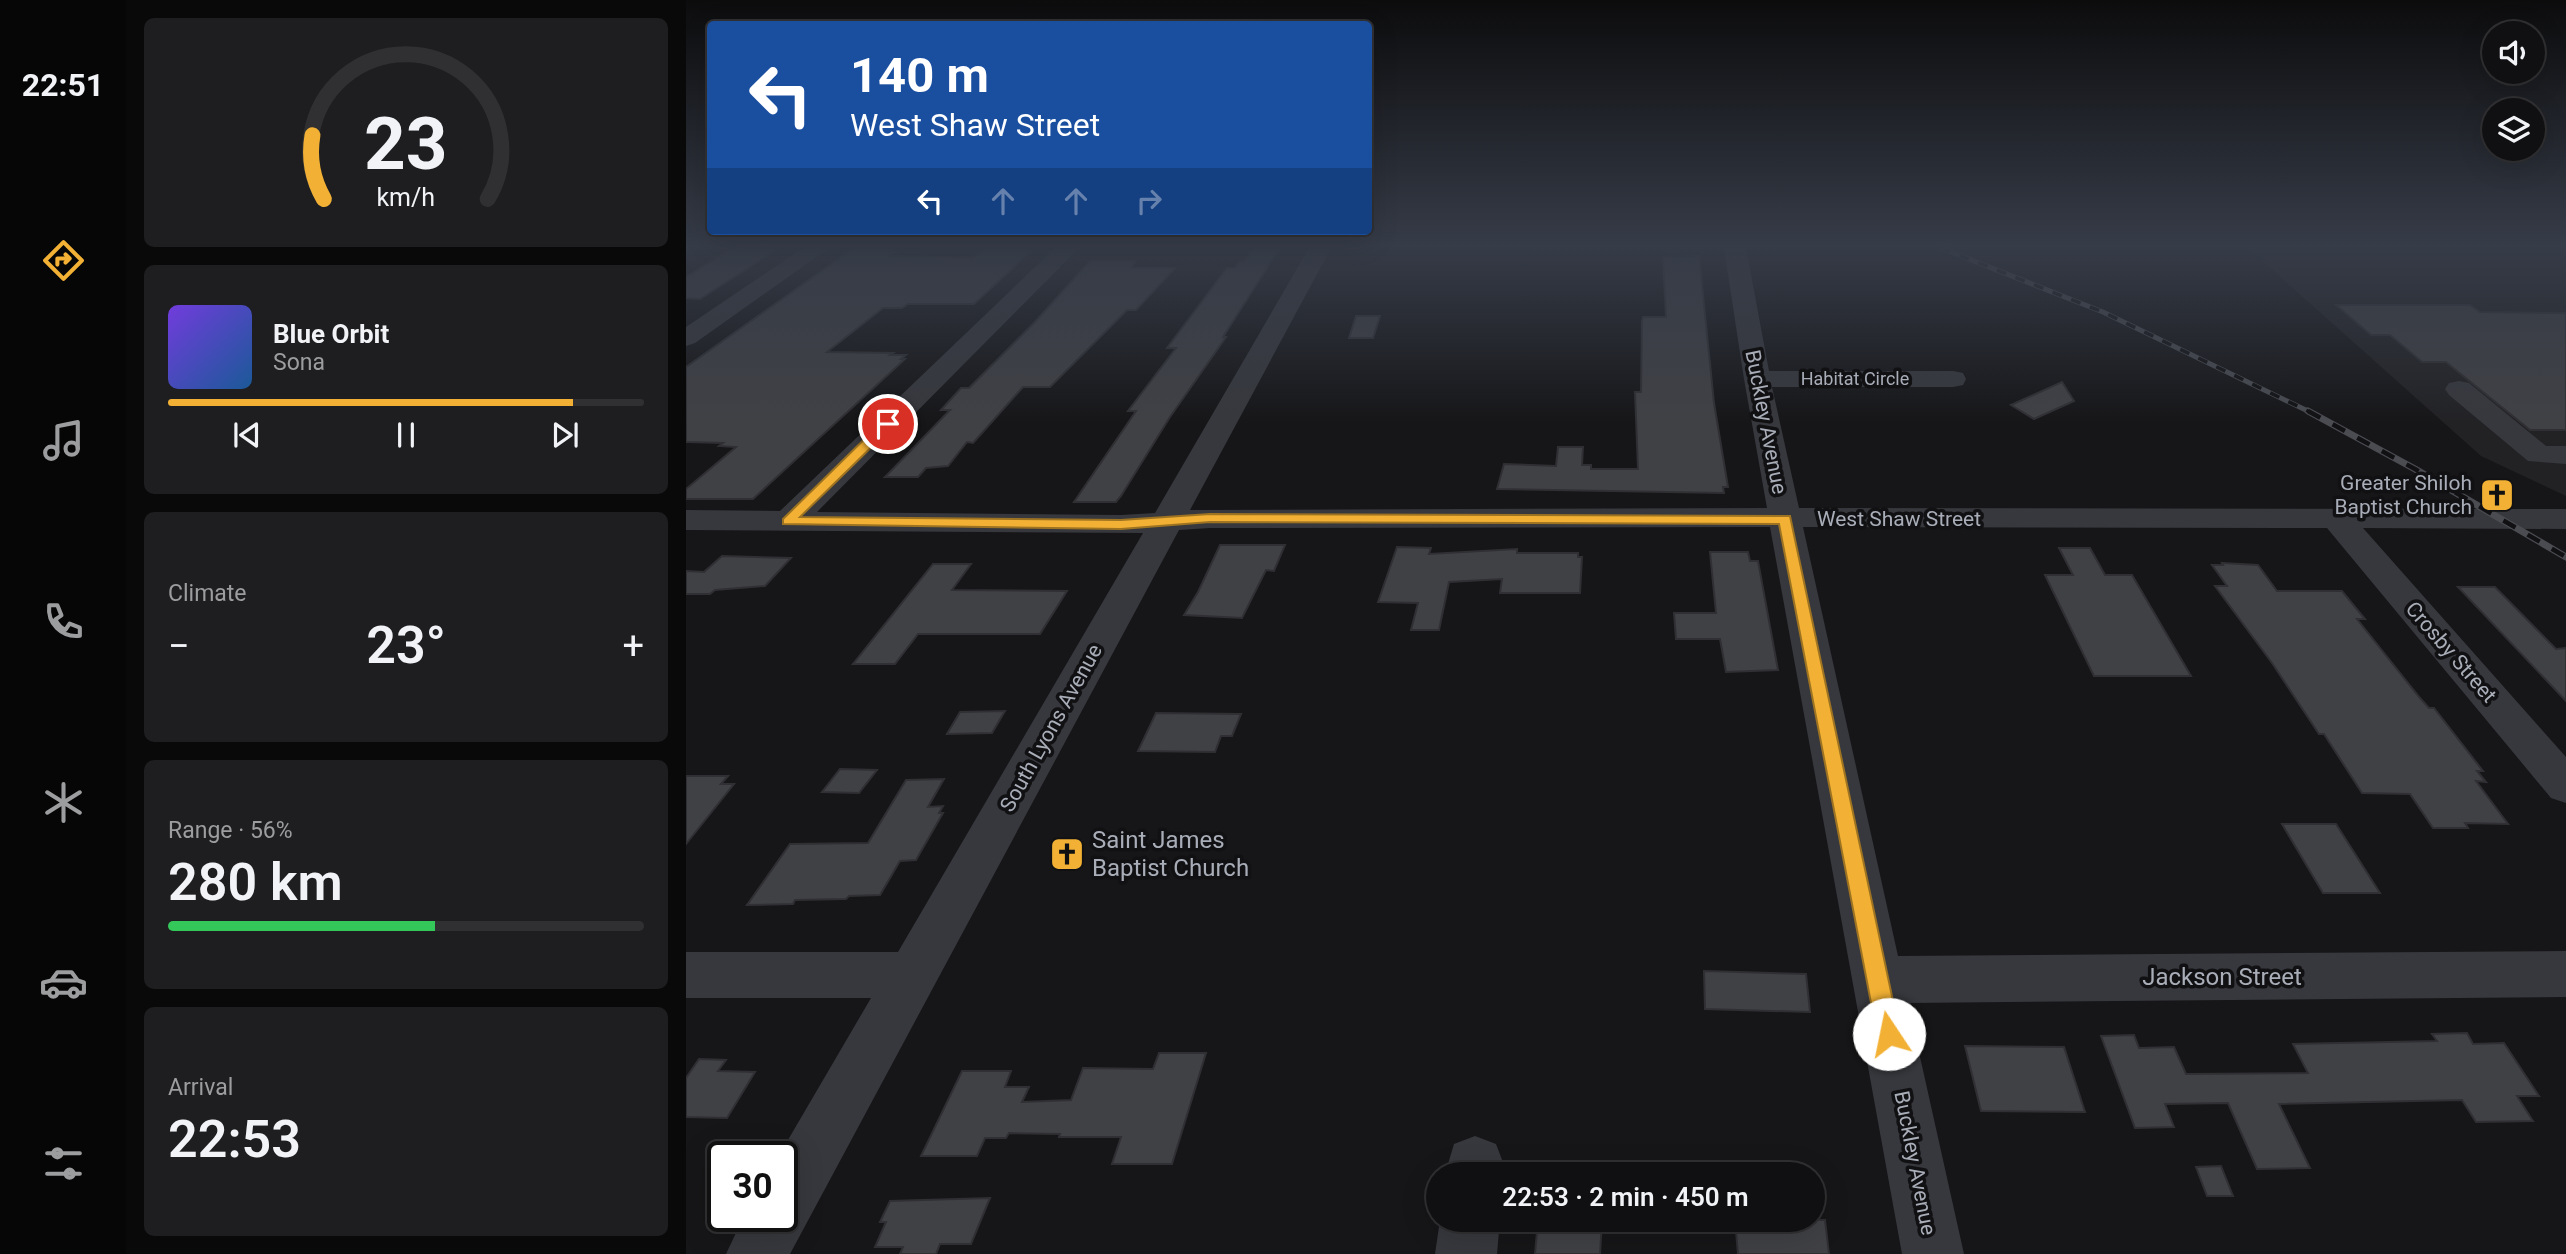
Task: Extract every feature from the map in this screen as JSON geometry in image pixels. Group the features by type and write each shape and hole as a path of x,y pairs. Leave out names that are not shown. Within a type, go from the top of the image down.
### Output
{"street":[{"path":"686,338 732,307"},
{"path":"788,522 1008,307"},
{"name":"South Lyons Avenue","path":"798,1180 1287,307"},
{"name":"Buckley Avenue","path":"1745,307 1757,379 1933,1254"},
{"name":"Habitat Circle","path":"1757,379 1954,379"},
{"path":"2459,388 2539,455 2566,455"},
{"name":"West Shaw Street","path":"686,520 1107,524 1210,518 1437,517 2566,519"},
{"name":"Crosby Street","path":"2336,518 2566,786"},
{"name":"Jackson Street","path":"1878,979 2566,974"},
{"path":"686,975 913,975"},
{"path":"757,1254 769,1232"},
{"path":"1466,1254 1468,1232"}],"shaded area":[{"path":"2314,307 2566,307 2566,496 2481,456"}],"building":[{"path":"771,307 904,307 883,308 827,352 893,353 890,355 906,355 901,359 905,359 753,499 686,499 686,489 736,447 719,446 723,443 686,442 686,367"},
{"path":"1049,307 1139,307 1136,310 1127,310 1050,387 1023,387 973,443 967,442 948,466 926,468 918,477 885,477 950,410 941,410 961,388 969,388"},
{"path":"1198,307 1242,307 1223,337 1226,337 1170,417 1116,502 1074,502 1136,411 1128,411 1176,348 1167,348"},
{"path":"1665,307 1704,307 1714,403 1728,487 1723,487 1724,493 1497,489 1504,464 1556,466 1558,447 1583,447 1582,465 1591,465 1591,469 1638,469 1635,392 1641,392 1642,321 1643,317 1666,317"},
{"path":"2338,307 2472,307 2480,312 2566,313 2566,430 2530,430 2446,362 2422,362 2390,335 2371,335"},
{"path":"1356,316 1380,316 1373,338 1349,338"},
{"path":"2062,382 2074,401 2034,419 2011,405"},
{"path":"1220,545 1285,545 1274,571 1266,570 1242,618 1184,615 1198,592"},
{"path":"1397,547 1431,548 1429,554 1517,549 1517,553 1578,553 1578,557 1582,557 1580,593 1500,593 1502,579 1449,582 1439,630 1411,630 1418,603 1378,602"},
{"path":"2059,548 2090,548 2105,575 2132,575 2191,676 2094,676 2045,575 2073,575"},
{"path":"1710,552 1748,552 1750,561 1758,561 1778,670 1726,672 1720,639 1676,639 1674,613 1716,613"},
{"path":"722,556 791,558 765,586 715,590 710,594 686,594 686,571 704,572"},
{"path":"2222,563 2258,565 2277,591 2342,591 2365,619 2357,619 2420,698 2429,708 2434,708 2483,771 2477,771 2486,782 2476,781 2508,824 2465,823 2468,828 2433,828 2410,794 2362,793 2324,734 2319,734 2272,663 2215,586 2227,586 2212,565 2223,565"},
{"path":"933,564 971,564 952,590 1067,591 1040,634 918,634 895,664 853,664"},
{"path":"2458,587 2495,587 2556,649 2566,648 2566,701"},
{"path":"1005,711 992,733 947,734 960,712"},
{"path":"1156,713 1241,714 1232,736 1221,736 1215,752 1138,751"},
{"path":"840,769 877,770 859,793 822,792"},
{"path":"686,776 728,776 721,784 734,784 686,844"},
{"path":"944,779 928,807 943,806 939,813 943,813 916,860 900,861 880,895 795,900 793,904 747,905 790,844 868,843 906,780"},
{"path":"2282,824 2336,824 2380,893 2323,893"},
{"path":"1704,971 1806,974 1810,1012 1705,1009"},
{"path":"2467,1033 2473,1044 2504,1043 2539,1096 2517,1096 2533,1121 2476,1122 2462,1100 2279,1104 2310,1168 2257,1169 2228,1103 2165,1104 2174,1127 2135,1128 2101,1036 2134,1035 2139,1048 2174,1047 2186,1074 2308,1073 2293,1044 2437,1041 2432,1034"},
{"path":"1965,1046 2064,1047 2085,1112 1981,1111"},
{"path":"1159,1053 1206,1053 1172,1164 1112,1164 1121,1137 1059,1137 1060,1134 1009,1133 1006,1138 985,1138 977,1156 921,1156 962,1071 1011,1071 1005,1087 1029,1087 1022,1102 1071,1100 1083,1068 1153,1069"},
{"path":"699,1059 726,1060 718,1071 755,1072 727,1118 686,1117 686,1078"},
{"path":"2221,1166 2233,1196 2207,1196 2196,1167"},
{"path":"990,1198 971,1244 940,1244 936,1254 900,1254 903,1247 875,1247 886,1222 880,1222 890,1201"},
{"path":"1825,1220 1829,1254 1738,1254 1736,1232 1825,1232"},
{"path":"1537,1232 1601,1232 1600,1254 1535,1254"}],"railway":[{"path":"2089,307 2309,412"},
{"path":"2309,412 2415,469 2566,557"}],"place":[{"name":"Greater Shiloh Baptist Church","path":"2497,495"},
{"name":"Saint James Baptist Church","path":"1067,854"}],"route":[{"path":"888,424 788,522 1121,524 1210,518 1450,517 1785,519 1889,1034"}]}
